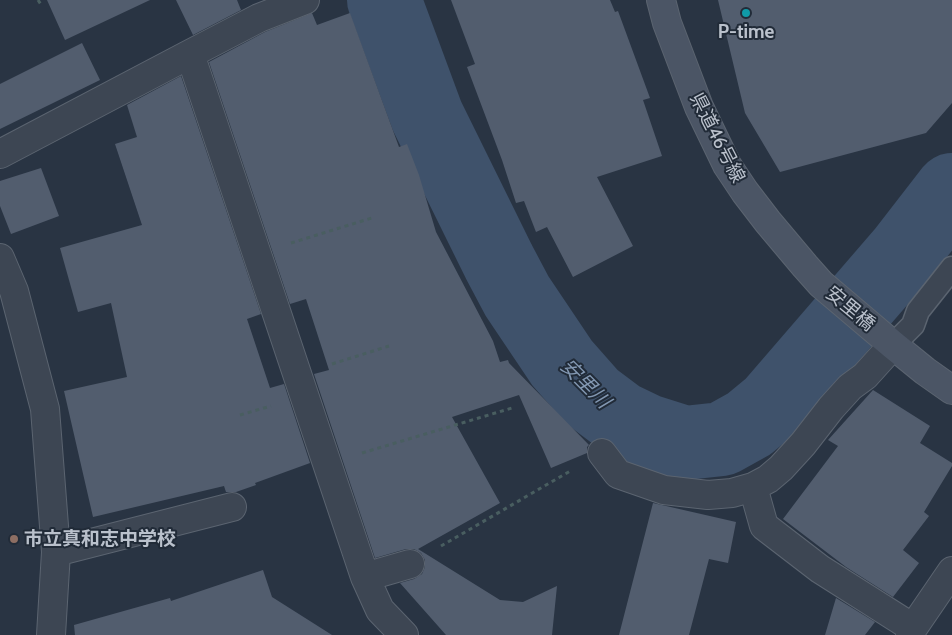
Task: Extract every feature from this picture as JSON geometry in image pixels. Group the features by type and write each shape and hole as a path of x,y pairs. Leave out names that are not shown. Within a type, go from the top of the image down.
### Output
{"main road":[{"name":"県道46号線","path":"661,0 667,23 698,107 727,165 768,222 821,284"},
{"name":"安里橋","path":"821,284 886,340"},
{"path":"886,340 952,390"}],"street":[{"path":"0,154 259,18 305,0"},
{"path":"190,54 365,577 380,610 404,635"},
{"path":"0,258 14,291 45,409 56,552 51,635"},
{"path":"602,453 618,474 664,490 708,495 732,493 753,487 768,479 781,468 850,387 865,376 886,340"},
{"path":"753,487 764,526 820,569 912,631 952,571"},
{"path":"56,552 232,507"},
{"path":"365,577 410,564"}],"lane":[{"path":"886,340 913,325 918,311 952,268"}],"path":[{"path":"38,0 42,6"},
{"path":"257,254 375,217"},
{"path":"298,376 389,346"},
{"path":"328,464 512,408"},
{"path":"410,564 602,453"}],"building":[{"path":"47,0 150,0 65,40"},
{"path":"176,0 237,0 241,10 193,35"},
{"path":"451,0 610,0 615,12 618,11 650,98 643,100 662,156 597,177 633,246 573,277 547,227 536,232 524,201 516,203 467,67 475,64"},
{"path":"718,0 952,0 952,103 926,133 780,172 745,113"},
{"path":"312,13 317,25 350,13 399,147 407,144 419,175 436,232 493,341 500,362 508,360 589,445 587,453 551,468 519,395 452,417 500,503 418,549 500,600 523,602 557,586 552,635 446,635 400,583 414,579 422,574 425,560 421,553 414,549 406,549 375,558 314,374 329,370 306,299 290,304 209,62 265,32"},
{"path":"82,43 100,80 0,129 0,84"},
{"path":"181,76 261,314 247,319 270,388 284,384 310,463 236,492 226,492 224,486 93,517 64,391 127,377 111,303 78,312 60,248 142,225 115,144 137,137 127,105"},
{"path":"41,168 59,216 11,234 0,206 0,181"},
{"path":"873,390 930,426 920,443 952,463 924,512 929,516 903,550 919,563 893,597 846,567 783,519 838,446 828,440"},
{"path":"653,503 736,522 728,563 709,559 689,635 619,635"},
{"path":"263,570 272,597 332,635 75,635 74,625 170,598 171,601"},
{"path":"836,598 875,622 865,635 825,635"}],"waterway":[{"name":"安里川","path":"384,0 427,116 517,296 562,363 592,397 620,418 647,431 685,443 722,439 749,424 772,405 904,252 952,190"}],"place":[{"name":"P-time","path":"746,13"},
{"name":"市立真和志中学校","path":"14,539"}]}
